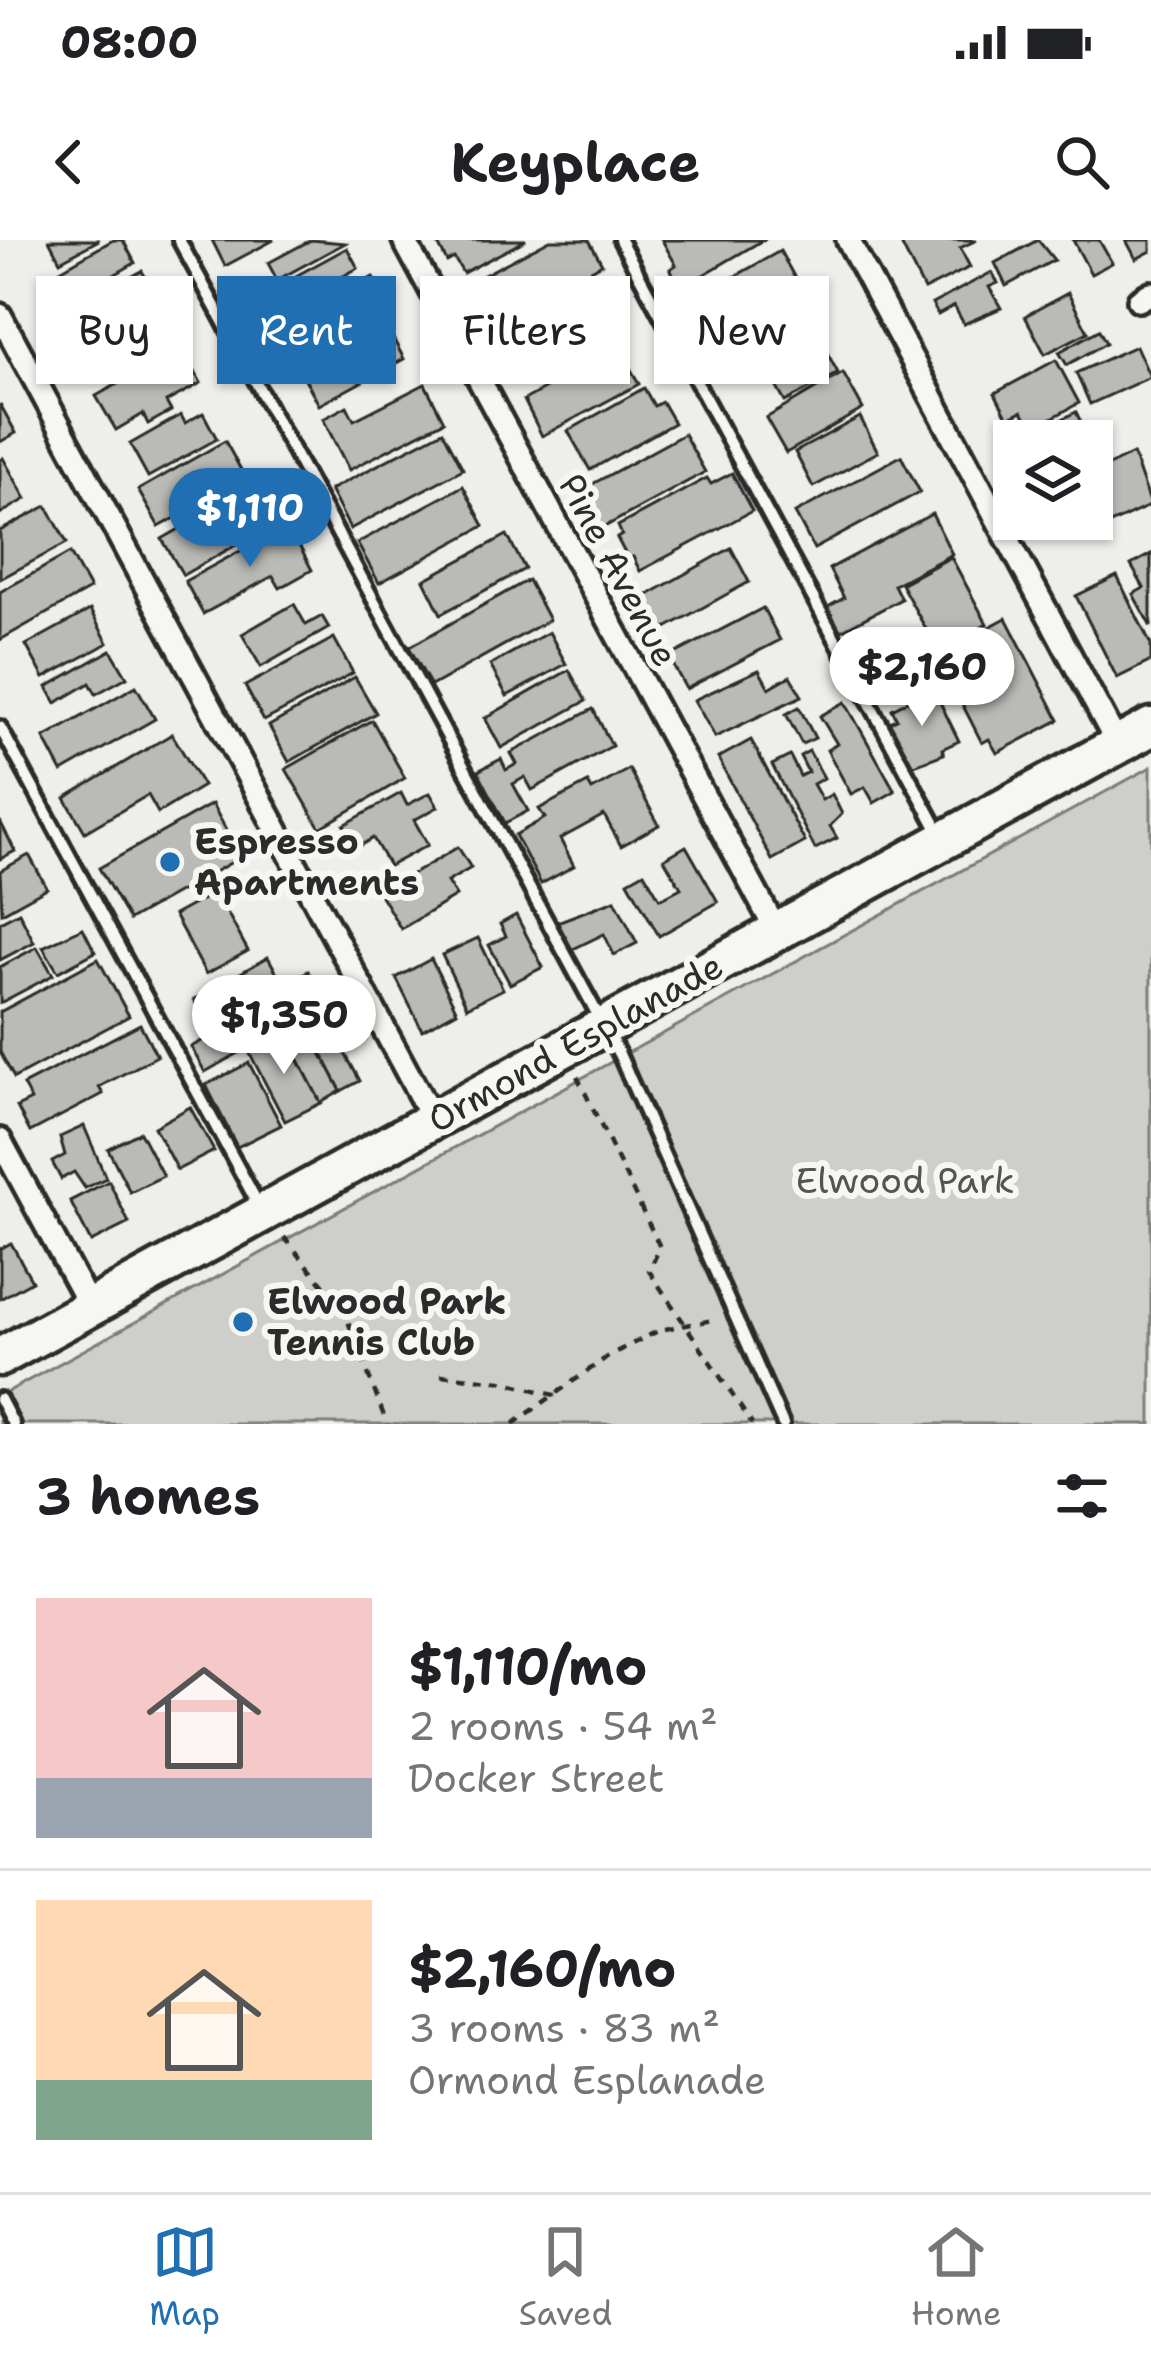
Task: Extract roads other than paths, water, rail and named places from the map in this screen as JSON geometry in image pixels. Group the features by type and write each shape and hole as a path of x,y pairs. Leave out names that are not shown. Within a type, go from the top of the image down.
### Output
{"main road":[{"name":"Ormond Esplanade","path":"0,1357 273,1225 433,1120 1151,727"}],"street":[{"name":"Pine Avenue","path":"404,240 776,930"},
{"path":"848,240 1118,745"},
{"path":"0,315 433,1120"},
{"path":"0,1140 92,1310"}],"lane":[{"path":"179,240 604,1026 783,1424"},
{"path":"620,240 944,840"},
{"path":"0,727 273,1225"},
{"path":"0,1399 13,1424"}],"place":[{"name":"Espresso Apartments","path":"170,862"},
{"name":"Elwood Park Tennis Club","path":"243,1322"}],"park label":[{"name":"Elwood Park","path":"905,1180"}]}
